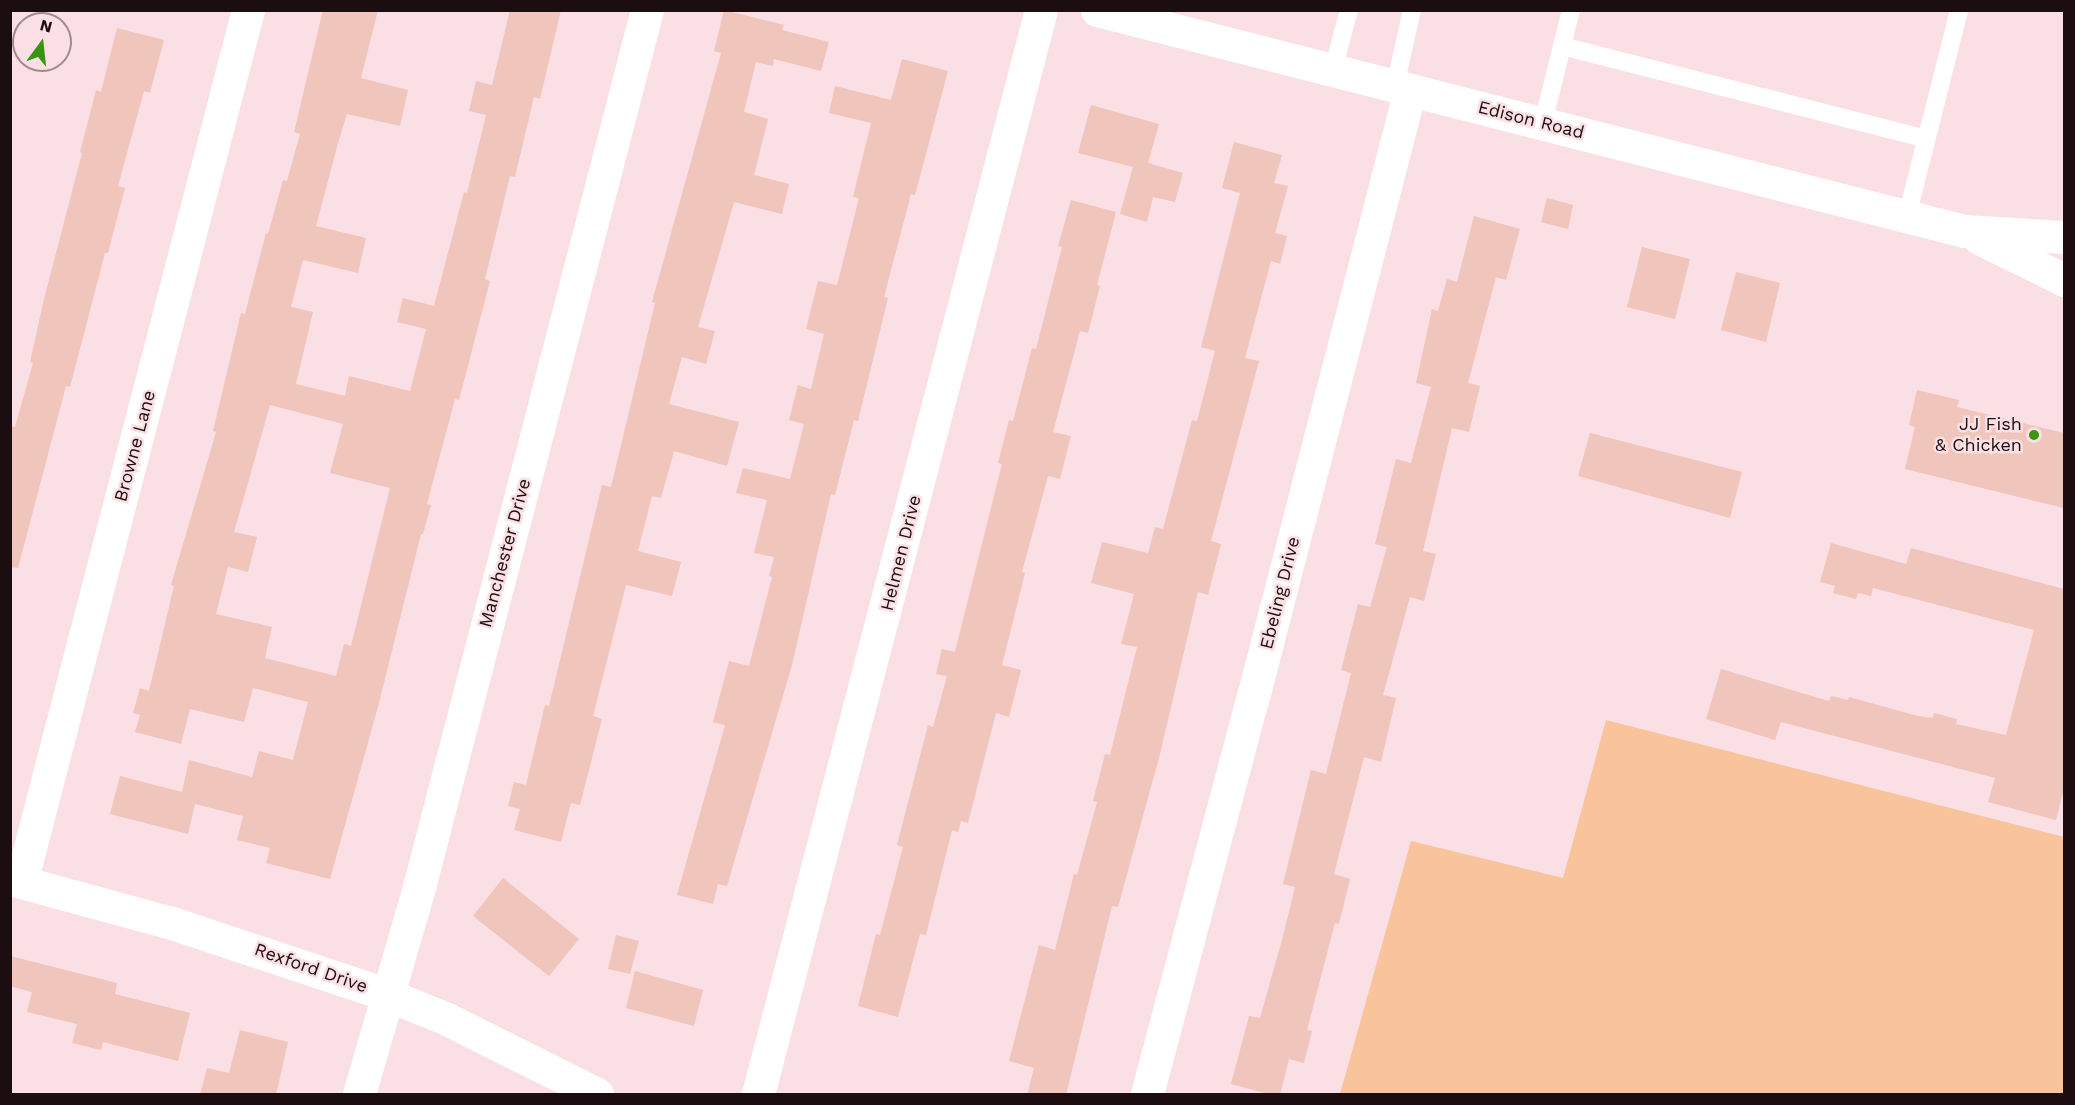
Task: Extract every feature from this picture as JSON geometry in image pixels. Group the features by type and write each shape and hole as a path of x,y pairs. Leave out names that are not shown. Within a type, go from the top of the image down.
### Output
{"street":[{"name":"Browne Lane","path":"16,881 248,10"},
{"name":"Manchester Drive","path":"359,1095 419,886 646,10"},
{"name":"Helmen Drive","path":"758,1095 1041,10"},
{"name":"Edison Road","path":"1097,10 1964,231 2064,237"},
{"name":"Ebeling Drive","path":"1147,1095 1254,693 1403,88"},
{"name":"Edison Road","path":"1964,231 2064,280"},
{"name":"Rexford Drive","path":"16,881 172,923 388,995 447,1019 597,1095"}],"lane":[{"path":"1333,70 1349,10"},
{"path":"1403,88 1412,10"},
{"path":"1542,123 1572,10"},
{"path":"1907,216 1959,10"},
{"path":"1563,46 1926,139"}],"shaded area":[{"path":"1606,720 2064,837 2064,1094 1340,1094 1411,841 1563,878"}],"building":[{"path":"323,10 378,10 361,78 408,90 400,126 347,114 316,226 366,238 358,273 303,260 291,307 313,312 296,384 345,396 349,376 410,391 426,329 397,322 403,298 434,306 464,192 467,193 486,115 469,111 476,81 492,85 510,10 561,10 540,99 534,97 515,177 510,176 485,279 490,281 459,400 455,399 427,504 431,505 423,534 421,534 379,703 330,879 266,863 270,848 237,840 243,816 195,804 188,834 110,814 120,776 182,792 189,760 252,777 259,751 293,760 308,702 253,688 244,722 190,709 181,744 135,732 140,715 133,713 140,688 149,691 174,586 171,585 216,432 213,431 241,313 245,314 266,233 268,234 283,180 287,181 300,134 294,132","holes":["270,405 343,424 330,473 390,488 351,646 344,644 336,676 265,658 272,627 216,614 228,567 248,572 257,537 234,532"]},
{"path":"724,10 784,25 782,30 829,42 821,71 774,59 773,66 756,62 744,112 768,119 754,175 789,184 782,214 734,202 698,327 715,331 706,364 682,357 669,404 739,422 727,466 674,451 661,498 652,496 638,551 681,562 672,596 626,585 593,716 602,719 580,805 571,803 561,842 514,830 520,809 508,806 514,782 526,785 545,705 549,706 602,485 611,487 655,303 652,302 721,53 714,51"},
{"path":"117,28 164,40 150,93 144,91 118,186 125,188 108,253 105,253 70,387 66,386 18,568 10,567 10,426 15,427 33,363 30,362 44,299 82,153 80,152 96,90 101,92"},
{"path":"902,59 948,71 915,195 911,194 884,297 888,298 858,421 854,420 835,495 831,494 792,665 727,886 718,884 713,904 677,895 725,725 713,722 729,661 749,666 772,577 769,576 774,557 754,553 767,500 736,493 743,468 790,479 804,424 789,420 798,385 811,389 824,334 806,329 818,281 837,285 859,198 853,197 871,123 829,113 835,86 891,100"},
{"path":"1091,105 1159,124 1148,163 1183,173 1175,202 1153,197 1147,222 1120,214 1133,167 1078,153"},
{"path":"1234,142 1282,155 1274,183 1288,186 1275,233 1287,236 1280,264 1271,261 1245,358 1259,361 1211,541 1221,544 1208,595 1198,592 1160,754 1118,907 1112,906 1066,1095 1027,1095 1034,1068 1009,1061 1039,945 1055,950 1074,874 1077,875 1097,802 1093,801 1105,754 1110,755 1137,647 1121,644 1134,594 1091,583 1102,542 1148,553 1155,527 1163,529 1192,420 1197,421 1215,351 1201,347 1240,193 1222,188"},
{"path":"1547,198 1573,205 1568,229 1541,222"},
{"path":"1071,200 1116,212 1097,285 1100,286 1088,333 1080,331 1053,432 1071,436 1060,479 1048,476 1022,572 1025,573 1002,665 1021,670 1009,717 996,713 968,823 961,821 958,832 952,830 926,935 920,934 898,1017 858,1006 876,934 880,935 903,847 897,845 928,725 933,727 947,676 936,674 942,649 955,652 1002,464 998,463 1009,420 1013,421 1032,348 1036,349 1062,247 1058,246"},
{"path":"1474,216 1520,229 1506,280 1496,277 1468,383 1480,386 1469,432 1452,428 1423,551 1436,554 1424,601 1410,597 1383,695 1396,698 1381,762 1364,757 1334,874 1350,879 1339,924 1335,923 1307,1030 1312,1031 1304,1063 1289,1059 1280,1095 1272,1095 1231,1084 1249,1016 1260,1018 1283,936 1295,887 1283,884 1311,770 1326,774 1351,673 1341,670 1358,604 1370,607 1387,547 1375,544 1396,459 1411,463 1431,387 1416,383 1432,309 1438,311 1447,279 1457,282"},
{"path":"1642,247 1690,259 1675,319 1627,307"},
{"path":"1736,272 1780,283 1766,342 1721,330"},
{"path":"1917,390 1959,400 1957,407 2064,433 2064,508 1905,469 1915,427 1909,425"},
{"path":"1590,433 1742,472 1730,518 1578,476"},
{"path":"1831,543 1906,564 1911,548 2064,589 2064,788 2056,820 1988,802 1995,778 1781,722 1775,740 1706,719 1721,669 1829,701 1831,696 1848,700 1849,697 1918,716 1933,718 1934,713 1957,719 1956,724 2006,735 2034,630 1873,588 1871,596 1858,593 1856,599 1833,593 1835,586 1820,582"},
{"path":"503,878 579,939 549,976 473,916"},
{"path":"616,935 639,941 630,974 608,969"},
{"path":"10,956 117,983 115,994 190,1013 178,1061 103,1042 101,1050 72,1043 77,1024 27,1012 32,992 10,986"},
{"path":"635,971 703,990 694,1026 626,1008"},
{"path":"240,1030 288,1042 276,1095 200,1095 207,1068 229,1073"}],"place":[{"name":"JJ Fish & Chicken","path":"2034,435"}]}
